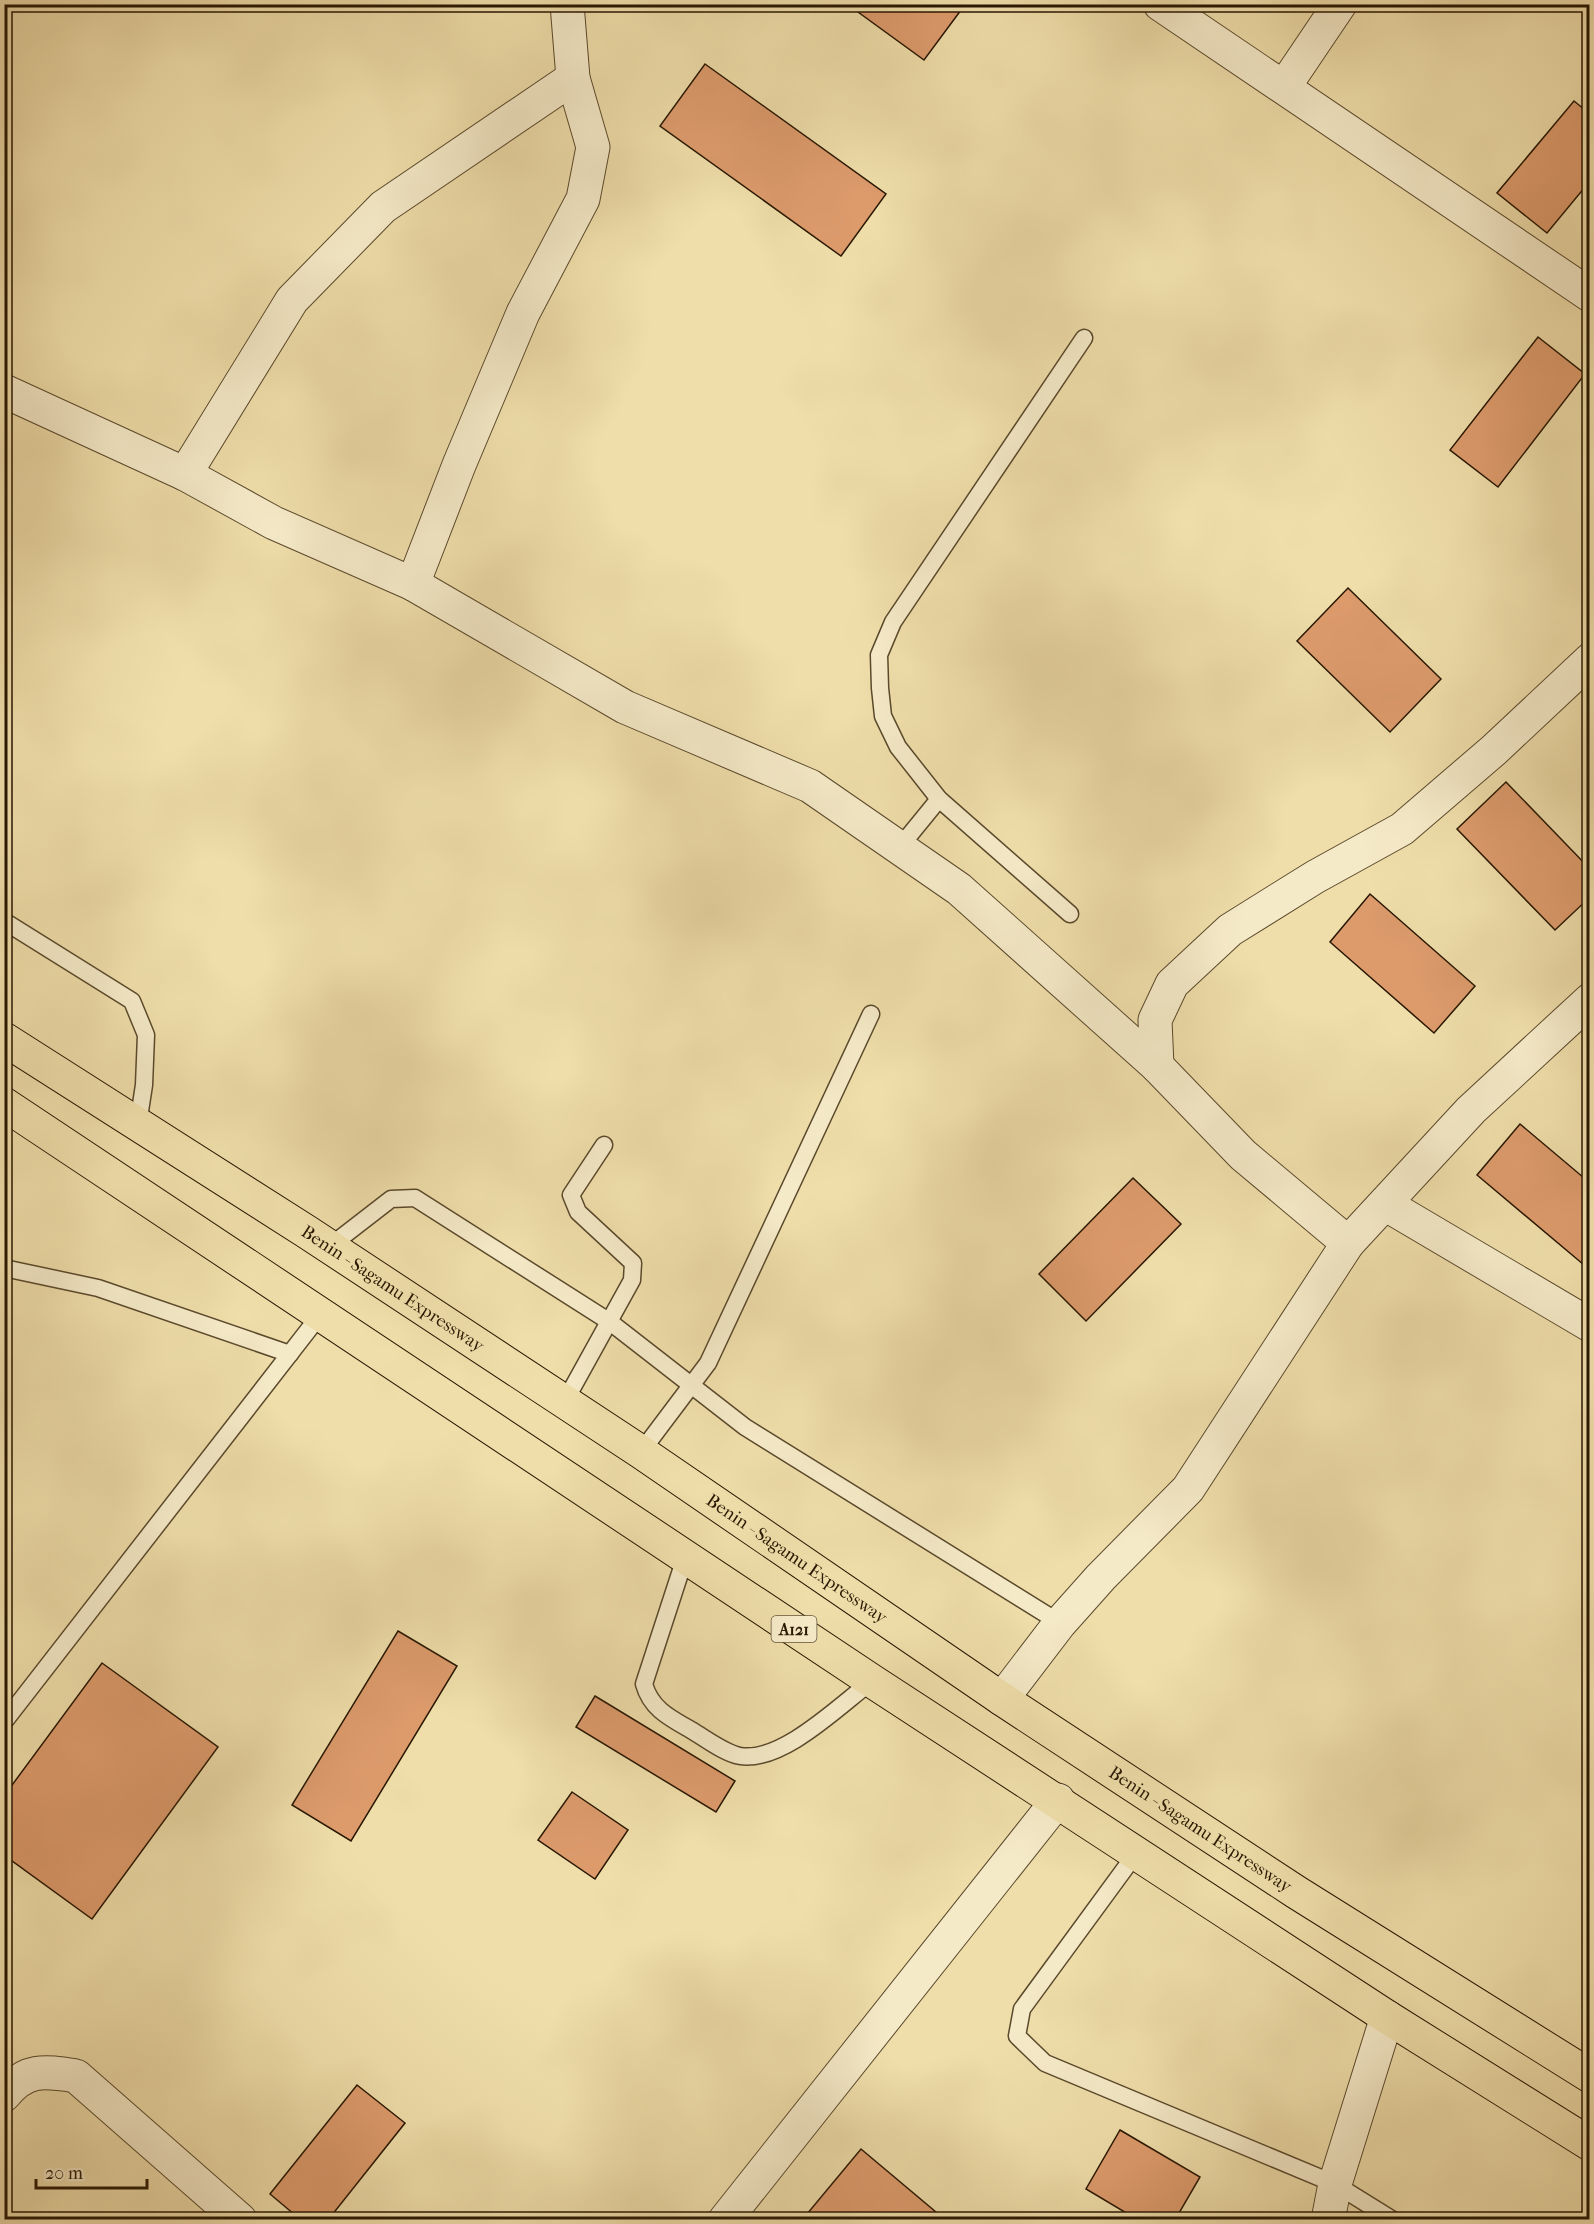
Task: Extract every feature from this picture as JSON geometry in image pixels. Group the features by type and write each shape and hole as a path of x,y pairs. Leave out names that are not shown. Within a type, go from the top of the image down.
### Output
{"highway":[{"name":"Benin - Sagamu Expressway","path":"4,1040 329,1247 564,1404 641,1452 1002,1699 1296,1892 1590,2076"},
{"name":"A121","path":"4,1104 872,1681 1058,1800 1387,2017 1590,2144"}],"street":[{"path":"413,584 459,465 524,314 583,199 593,147 573,78 567,4"},
{"path":"1160,4 1590,295"},
{"path":"1284,87 1340,4"},
{"path":"185,474 292,300 382,207 573,78"},
{"path":"4,391 185,474 274,523 413,584 625,707 810,786 959,889 1157,1066 1243,1155 1348,1243"},
{"path":"1157,1066 1155,1020 1172,984 1230,930 1315,877 1402,829 1494,750 1590,660"},
{"path":"1002,1699 1060,1623 1101,1577 1188,1489 1348,1243 1471,1110 1590,1000"},
{"path":"1384,1204 1590,1325"},
{"path":"725,2220 1058,1800"},
{"path":"1328,2220 1335,2184 1387,2017"},
{"path":"4,2095 16,2081 42,2071 76,2076 240,2220"}],"lane":[{"path":"1070,914 939,799 898,747 883,716 879,655 893,622 1084,338"},
{"path":"899,848 939,799"},
{"path":"4,921 132,1001 146,1035 144,1085 138,1124"},
{"path":"641,1452 708,1364 871,1014"},
{"path":"564,1404 632,1280 633,1263 578,1212 571,1195 604,1145"},
{"path":"329,1247 391,1199 416,1198 610,1322 745,1427 1060,1623"},
{"path":"4,1268 98,1288 290,1354"},
{"path":"4,1722 320,1315"},
{"path":"685,1558 644,1684 648,1696 662,1714 739,1756 762,1755 785,1746 872,1681"},
{"path":"1137,1852 1022,2009 1017,2036 1045,2062 1335,2184 1394,2220"}],"building":[{"path":"847,4 962,4 964,6 924,60"},
{"path":"705,64 886,194 841,256 660,126"},
{"path":"1574,101 1590,114 1590,181 1547,233 1497,193"},
{"path":"1538,337 1585,374 1498,487 1450,450"},
{"path":"1348,588 1441,679 1390,732 1297,641"},
{"path":"1506,782 1590,869 1590,897 1555,930 1457,829"},
{"path":"1370,894 1475,986 1434,1033 1330,942"},
{"path":"1520,1124 1590,1183 1590,1270 1477,1175"},
{"path":"1133,1178 1181,1224 1086,1321 1039,1274"},
{"path":"398,1631 457,1666 351,1841 292,1805"},
{"path":"102,1663 218,1747 92,1919 4,1855 4,1796"},
{"path":"595,1696 735,1781 716,1812 576,1727"},
{"path":"572,1792 628,1830 595,1879 538,1840"},
{"path":"357,2085 405,2123 328,2220 301,2220 270,2194"},
{"path":"1120,2130 1200,2177 1175,2220 1138,2220 1086,2189"},
{"path":"861,2149 943,2218 942,2220 802,2220"}]}
